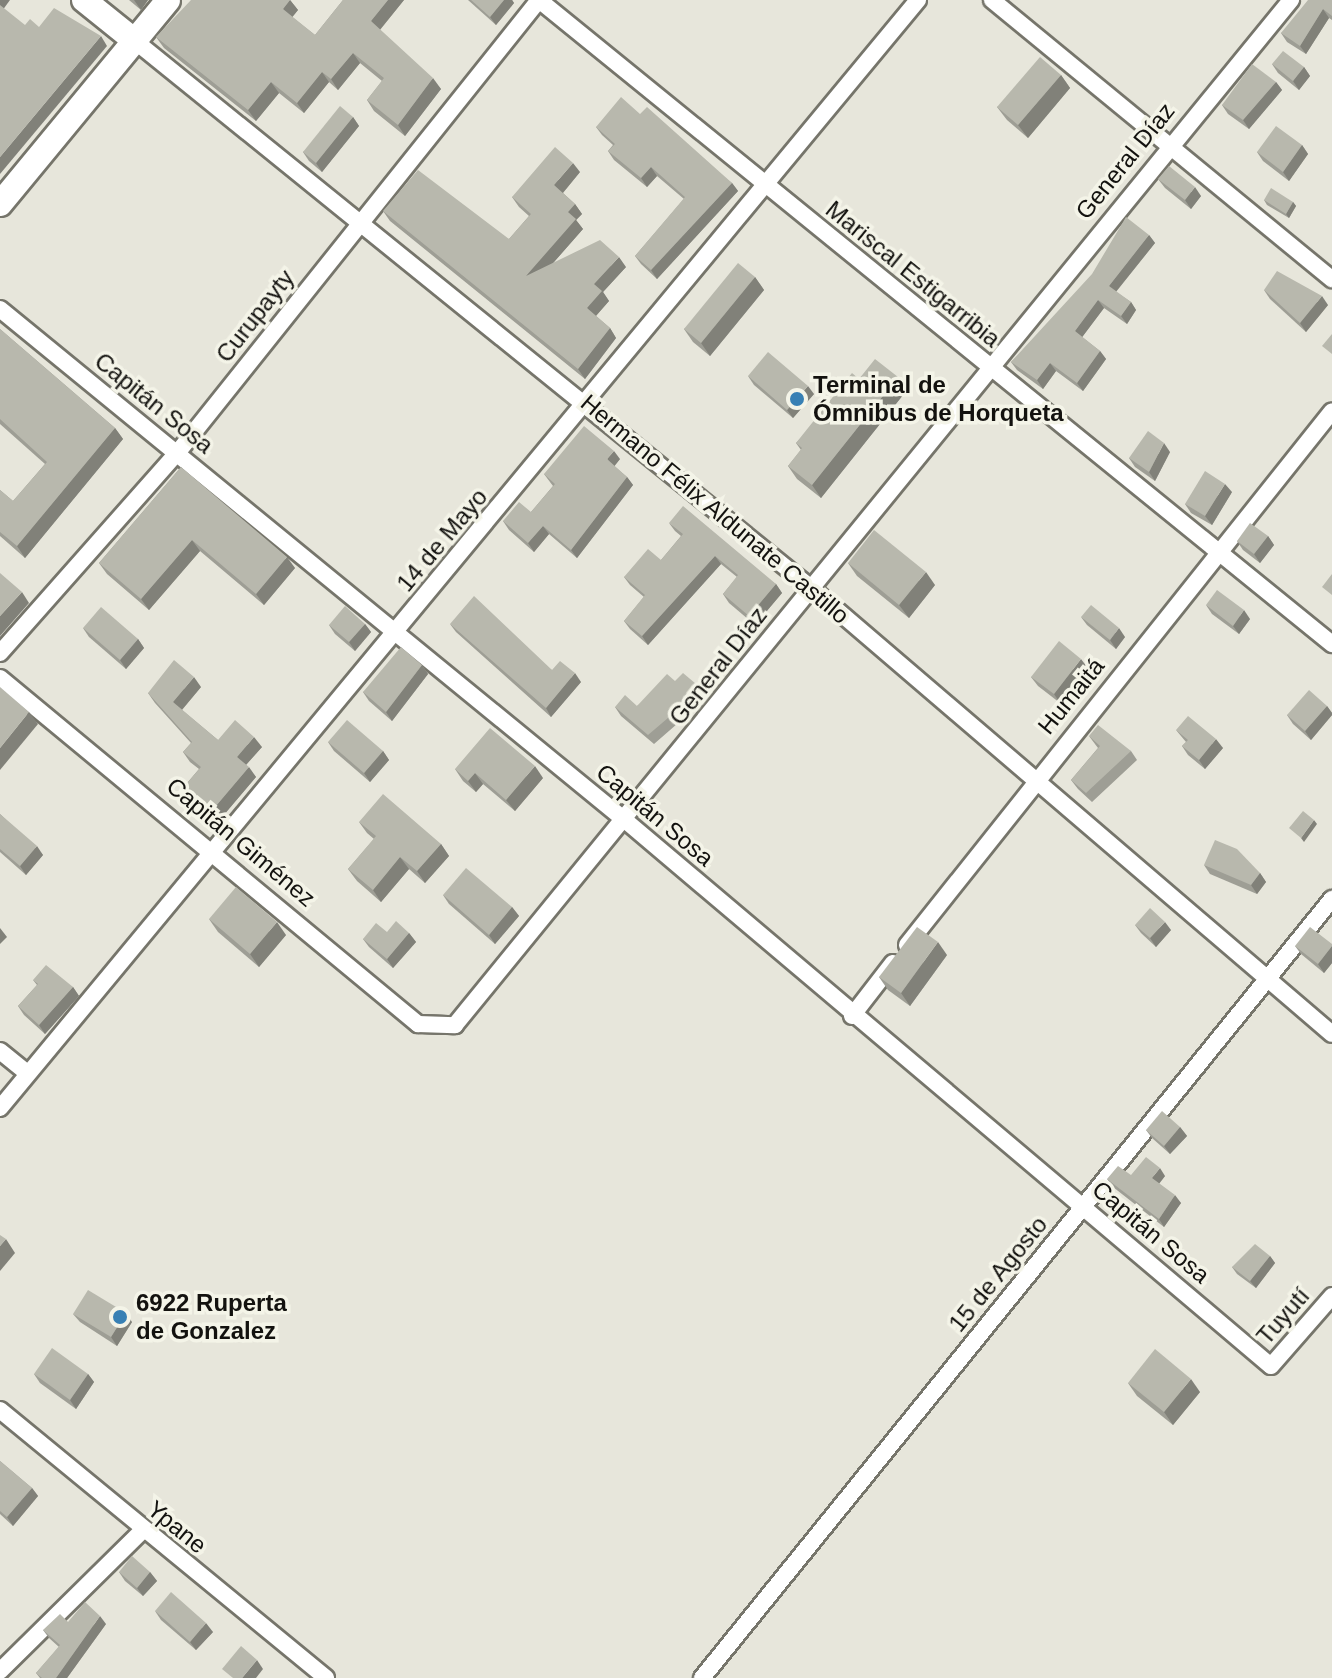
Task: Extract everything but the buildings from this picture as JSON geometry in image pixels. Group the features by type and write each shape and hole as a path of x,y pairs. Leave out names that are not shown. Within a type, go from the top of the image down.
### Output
{"main road":[{"name":"Hermano Félix Aldunate Castillo","path":"84,0 135,41"},
{"path":"0,204 168,0"}],"street":[{"name":"Mariscal Estigarribia","path":"539,0 1332,644"},
{"name":"Curupayty","path":"0,653 178,452 539,0"},
{"name":"14 de Mayo","path":"0,1108 219,852 395,632 768,187 918,0"},
{"path":"992,0 1332,279"},
{"name":"General Díaz","path":"455,1025 626,821 989,366 1291,0"},
{"name":"Hermano Félix Aldunate Castillo","path":"135,41 357,226 588,403 810,587 1037,776 1266,980 1332,1034"},
{"name":"Capitán Sosa","path":"0,309 626,821 852,1016 1084,1206 1271,1366"},
{"name":"Humaitá","path":"852,1016 1037,776 1332,411"},
{"name":"Capitán Giménez","path":"0,678 219,852 418,1024 455,1025"},
{"name":"15 de Agosto","path":"702,1678 1332,899"},
{"path":"0,1051 27,1073"},
{"name":"Tuyutí","path":"1271,1366 1332,1296"},
{"name":"Ypane","path":"0,1410 142,1531 322,1677"},
{"path":"0,1671 142,1531"}],"place":[{"name":"Terminal de Ómnibus de Horqueta","path":"797,399"},
{"name":"6922 Ruperta de Gonzalez","path":"120,1317"}]}
